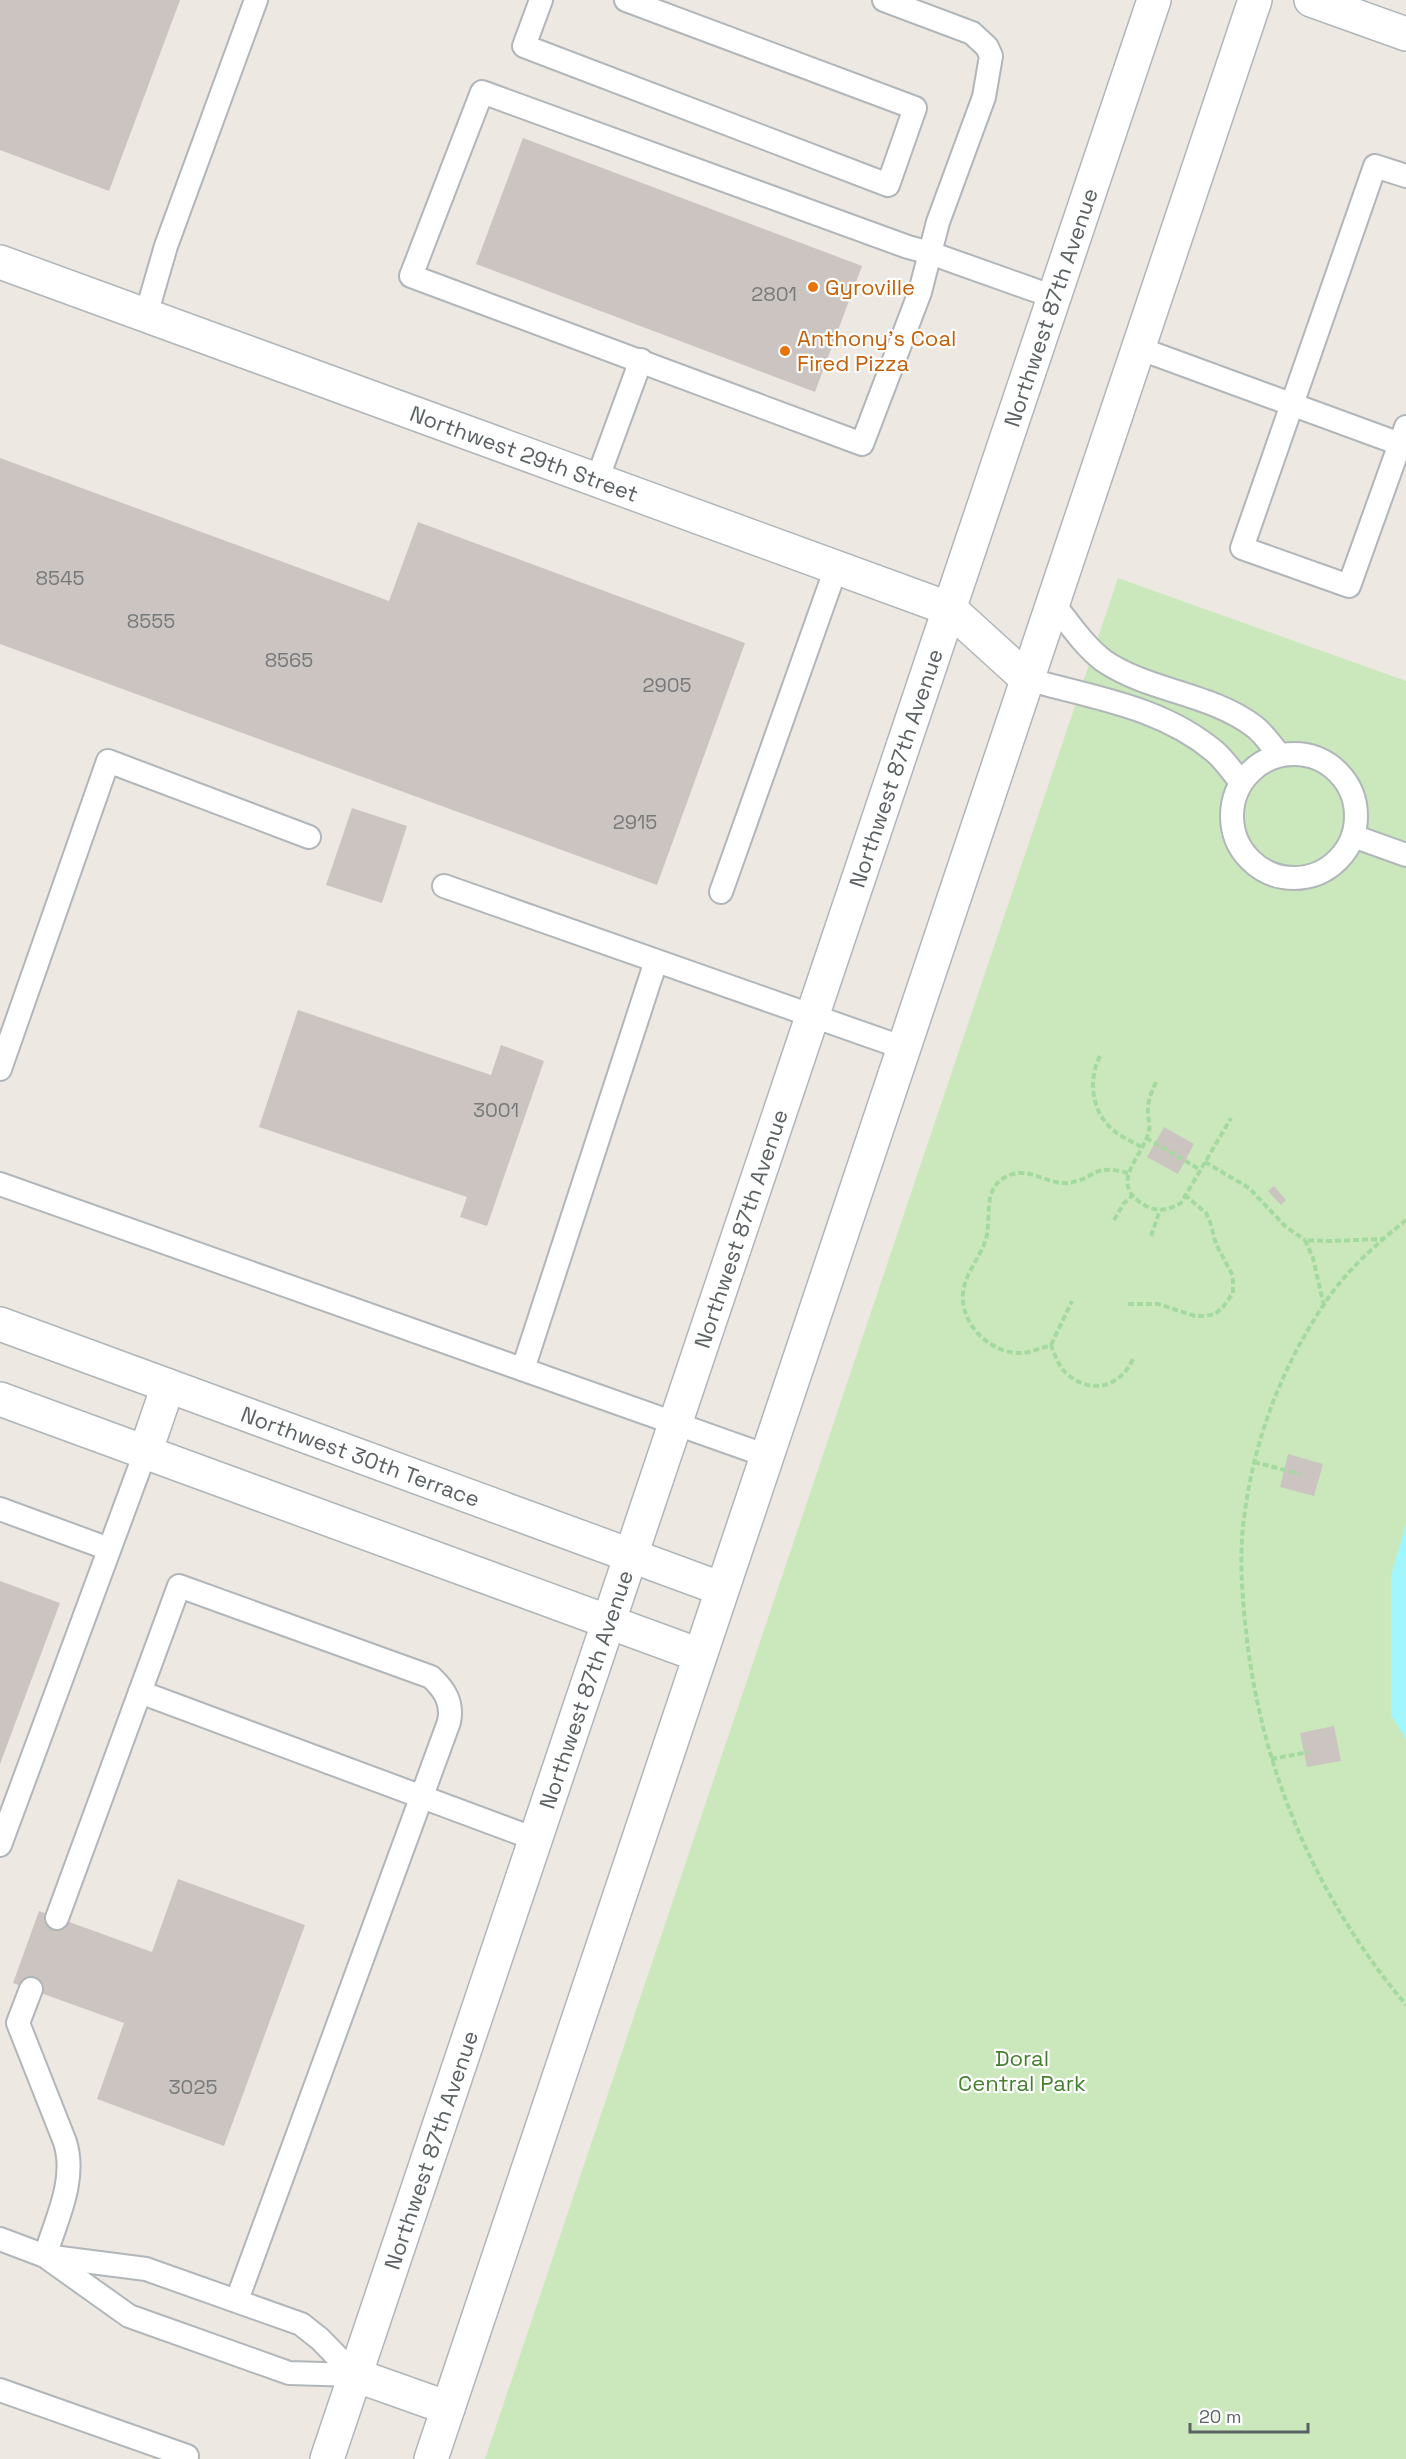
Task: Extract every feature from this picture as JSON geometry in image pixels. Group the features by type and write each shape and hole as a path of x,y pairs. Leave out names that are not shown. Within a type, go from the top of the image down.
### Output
{"main road":[{"name":"Northwest 87th Avenue","path":"327,2459 1154,0"},
{"path":"431,2459 1255,0"},
{"path":"1311,0 1406,34"},
{"name":"Northwest 29th Street","path":"0,262 950,609 1027,679"},
{"name":"Northwest 30th Terrace","path":"0,1324 722,1589"},
{"path":"145,1453 168,1386"},
{"path":"0,1399 699,1655"},
{"path":"355,2375 448,2408"}],"lane":[{"path":"146,315 166,246 256,0"},
{"path":"541,0 524,46 888,185 915,108 626,0"},
{"path":"884,0 963,29 980,39 987,46 991,56 984,97 938,222 930,253 920,292 862,444 411,276 482,92 908,247 930,253 1054,297"},
{"path":"1138,348 1292,403 1403,435 1349,586 1242,548 1292,403 1375,166 1406,176"},
{"path":"597,480 641,360"},
{"path":"721,892 836,568"},
{"path":"1053,603 1102,659 1133,675 1234,714 1256,728 1279,754"},
{"path":"1027,679 1114,701 1167,720 1191,733 1216,753 1241,782"},
{"path":"1300,753 1320,758 1337,770 1349,786 1356,806 1356,827 1349,846 1335,862 1318,874 1298,878 1277,876 1258,867 1243,853 1233,834 1231,814 1234,794 1245,776 1260,762 1279,754 1300,753"},
{"path":"0,1069 108,761 309,837"},
{"path":"1353,836 1406,855"},
{"path":"444,886 904,1048"},
{"path":"523,1369 656,961"},
{"path":"0,1184 767,1456"},
{"path":"0,1845 145,1453"},
{"path":"0,1509 109,1549"},
{"path":"57,1918 179,1586 430,1677 446,1694 451,1714 237,2300"},
{"path":"140,1692 535,1839"},
{"path":"31,1989 18,2023 64,2142 69,2162 65,2191 45,2256"},
{"path":"0,2241 45,2256 146,2269 301,2324 320,2339 355,2375"},
{"path":"45,2256 129,2316 289,2373 355,2375"},
{"path":"0,2390 187,2456 186,2459"}],"path":[{"path":"1100,1056 1092,1089 1098,1110 1113,1130 1141,1147"},
{"path":"1156,1082 1147,1107 1150,1125 1128,1173 1128,1186 1133,1195 1151,1209 1170,1209 1181,1203 1231,1118"},
{"path":"1146,1138 1201,1170"},
{"path":"1205,1162 1249,1188 1285,1226 1305,1240 1313,1258 1324,1305"},
{"path":"1072,1301 1051,1345 1023,1353 997,1348 975,1330 966,1314 963,1302 965,1283 985,1242 989,1198 995,1186 1010,1175 1032,1174 1060,1183 1078,1180 1096,1170 1106,1168 1128,1173"},
{"path":"1114,1220 1124,1203 1133,1195"},
{"path":"1128,1304 1158,1304 1195,1316 1205,1316 1215,1314 1233,1293 1233,1276 1216,1244 1210,1222 1206,1214 1186,1196"},
{"path":"1151,1236 1160,1210"},
{"path":"1406,1220 1352,1271 1324,1305 1292,1358 1275,1396 1254,1462 1244,1520 1242,1589 1249,1657 1262,1726 1293,1822 1331,1898 1370,1959 1406,2005"},
{"path":"1305,1240 1384,1239"},
{"path":"1051,1345 1061,1367 1067,1374 1076,1380 1092,1385 1109,1384 1120,1379 1132,1359"},
{"path":"1254,1462 1299,1474"},
{"path":"1271,1759 1310,1752"}],"green space":[{"name":"Doral Central Park","path":"1118,578 1406,681 1406,2459 485,2459"}],"water":[{"path":"1406,1524 1406,1739 1391,1715 1391,1576"}],"building":[{"path":"0,0 180,0 109,191 0,150"},
{"path":"523,138 862,266 815,392 476,264"},
{"path":"0,458 389,601 418,522 745,643 657,885 0,644"},
{"path":"352,808 407,826 382,903 326,885"},
{"path":"298,1010 491,1075 501,1045 544,1061 487,1226 460,1217 467,1197 259,1127"},
{"path":"1164,1127 1194,1144 1178,1174 1147,1157"},
{"path":"1274,1186 1286,1200 1281,1205 1268,1191"},
{"path":"1288,1454 1323,1464 1314,1496 1280,1487"},
{"path":"0,1581 60,1603 0,1764"},
{"path":"1334,1726 1341,1761 1307,1767 1300,1733"},
{"path":"178,1879 305,1925 224,2146 97,2099 124,2023 13,1983 39,1911 152,1952"}],"place":[{"name":"Gyroville","path":"813,287"},
{"name":"Anthony's Coal Fired Pizza","path":"785,351"}]}
